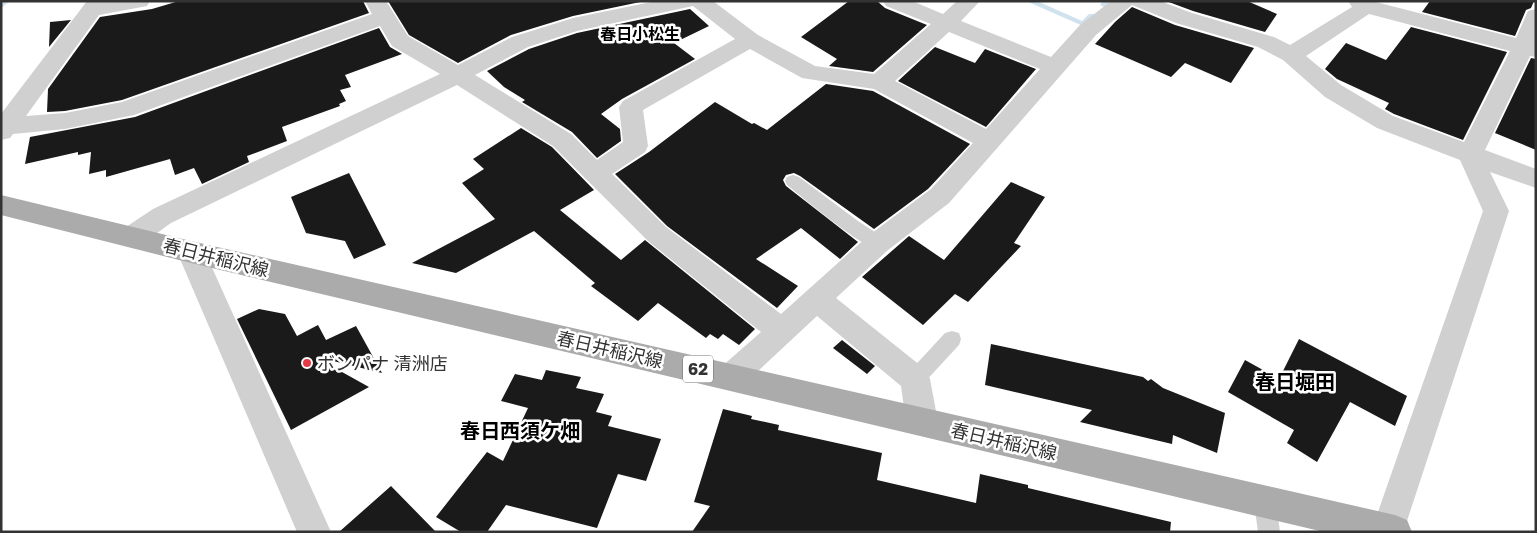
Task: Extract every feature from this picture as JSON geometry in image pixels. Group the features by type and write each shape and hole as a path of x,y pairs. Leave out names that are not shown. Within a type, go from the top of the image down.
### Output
{"main road":[{"name":"春日井稲沢線","path":"1,205 191,252 1391,531"}],"street":[{"path":"4,129 94,6 140,1"},
{"path":"132,236 162,216 458,74 520,42 625,6 689,1"},
{"path":"699,1 750,40 810,73 879,82 989,141"},
{"path":"893,1 1055,67"},
{"path":"879,82 970,1"},
{"path":"731,377 780,330 878,243 940,196 1088,30 1124,1"},
{"path":"1140,1 1184,18 1266,42 1291,56 1333,91 1385,122 1536,179"},
{"path":"1291,56 1362,4 1530,48"},
{"path":"4,129 65,121 126,109 380,9 400,42 458,74 562,140 657,234 780,330"},
{"path":"1470,155 1530,48 1536,16"},
{"path":"596,174 636,146 631,107 750,40"},
{"path":"1391,531 1496,211 1470,155"},
{"path":"191,252 314,532"},
{"path":"816,298 915,379 922,422"}],"lane":[{"path":"793,181 852,226 878,243"},
{"path":"915,379 952,339"},
{"path":"1265,502 1269,532"}],"building":[{"path":"179,1 363,1 369,13 122,100 65,111 47,112 48,89 100,17 152,9"},
{"path":"388,1 645,1 573,16 511,35 458,63 409,35"},
{"path":"849,1 877,1 885,8 927,25 873,72 829,66 837,59 801,37"},
{"path":"1166,1 1247,1 1277,14 1265,32"},
{"path":"1430,1 1534,1 1531,8 1526,10 1515,36 1422,12"},
{"path":"1132,7 1175,25 1254,48 1231,83 1185,63 1171,77 1095,44"},
{"path":"690,9 709,26 674,43 695,59 622,99 601,114 620,129 621,141 597,158 572,132 522,102 525,100 504,87 487,71 529,49 577,33"},
{"path":"71,20 49,47 50,22"},
{"path":"1411,27 1507,52 1463,140 1394,114 1385,109 1389,103 1337,79 1325,69 1346,43 1386,60"},
{"path":"379,28 390,47 402,54 345,75 351,87 340,90 346,101 339,104 340,106 282,127 287,141 247,156 249,162 202,184 194,168 175,175 170,159 106,177 106,170 89,174 91,152 78,155 78,152 25,164 30,137 135,117"},
{"path":"935,47 975,63 985,49 1036,69 986,127 898,81"},
{"path":"1531,58 1536,59 1536,150 1495,133"},
{"path":"826,84 873,91 970,144 928,189 874,229 800,176 794,173 786,175 783,180 786,186 858,242 840,259 801,228 756,259 798,286 777,308 667,226 615,174 649,152 715,102 752,124 754,123 767,130"},
{"path":"521,128 552,147 594,190 560,210 621,260 645,240 755,329 739,345 723,334 718,339 710,334 706,338 658,303 638,321 591,286 595,283 534,231 456,273 412,263 495,219 462,183 484,169 473,159"},
{"path":"349,173 386,245 354,259 345,241 306,233 291,197"},
{"path":"1011,182 1045,197 1014,243 1021,246 968,302 955,294 923,325 862,277 909,236 944,260"},
{"path":"259,309 285,314 297,336 318,325 326,340 356,326 382,373 325,359 324,362 369,387 291,430 237,319"},
{"path":"1299,339 1407,396 1395,426 1350,402 1317,462 1287,443 1294,430 1228,392 1245,360 1279,379"},
{"path":"842,340 875,366 867,374 833,348"},
{"path":"991,344 1143,377 1148,381 1151,379 1163,388 1225,413 1217,453 1173,435 1172,444 1080,422 1092,410 985,385"},
{"path":"546,370 581,377 576,388 604,394 596,412 612,416 608,426 661,439 646,481 618,474 597,528 506,505 487,532 461,532 436,517 487,452 503,461 528,408 501,401 515,374 542,380"},
{"path":"723,409 752,416 751,419 779,425 778,430 882,453 877,480 976,503 980,474 1028,485 1028,488 1171,522 1170,532 692,532 710,506 694,502"},
{"path":"391,486 436,532 339,532"}],"waterway":[{"path":"1,6 6,1"},
{"path":"1030,1 1083,24 1092,16"},
{"path":"1104,5 1108,1"}],"place":[{"name":"ボンパナ 清洲店","path":"307,363"}],"district":[{"name":"春日小松生","path":"640,34"},
{"name":"春日堀田","path":"1295,381"},
{"name":"春日西須ケ畑","path":"520,430"}]}
